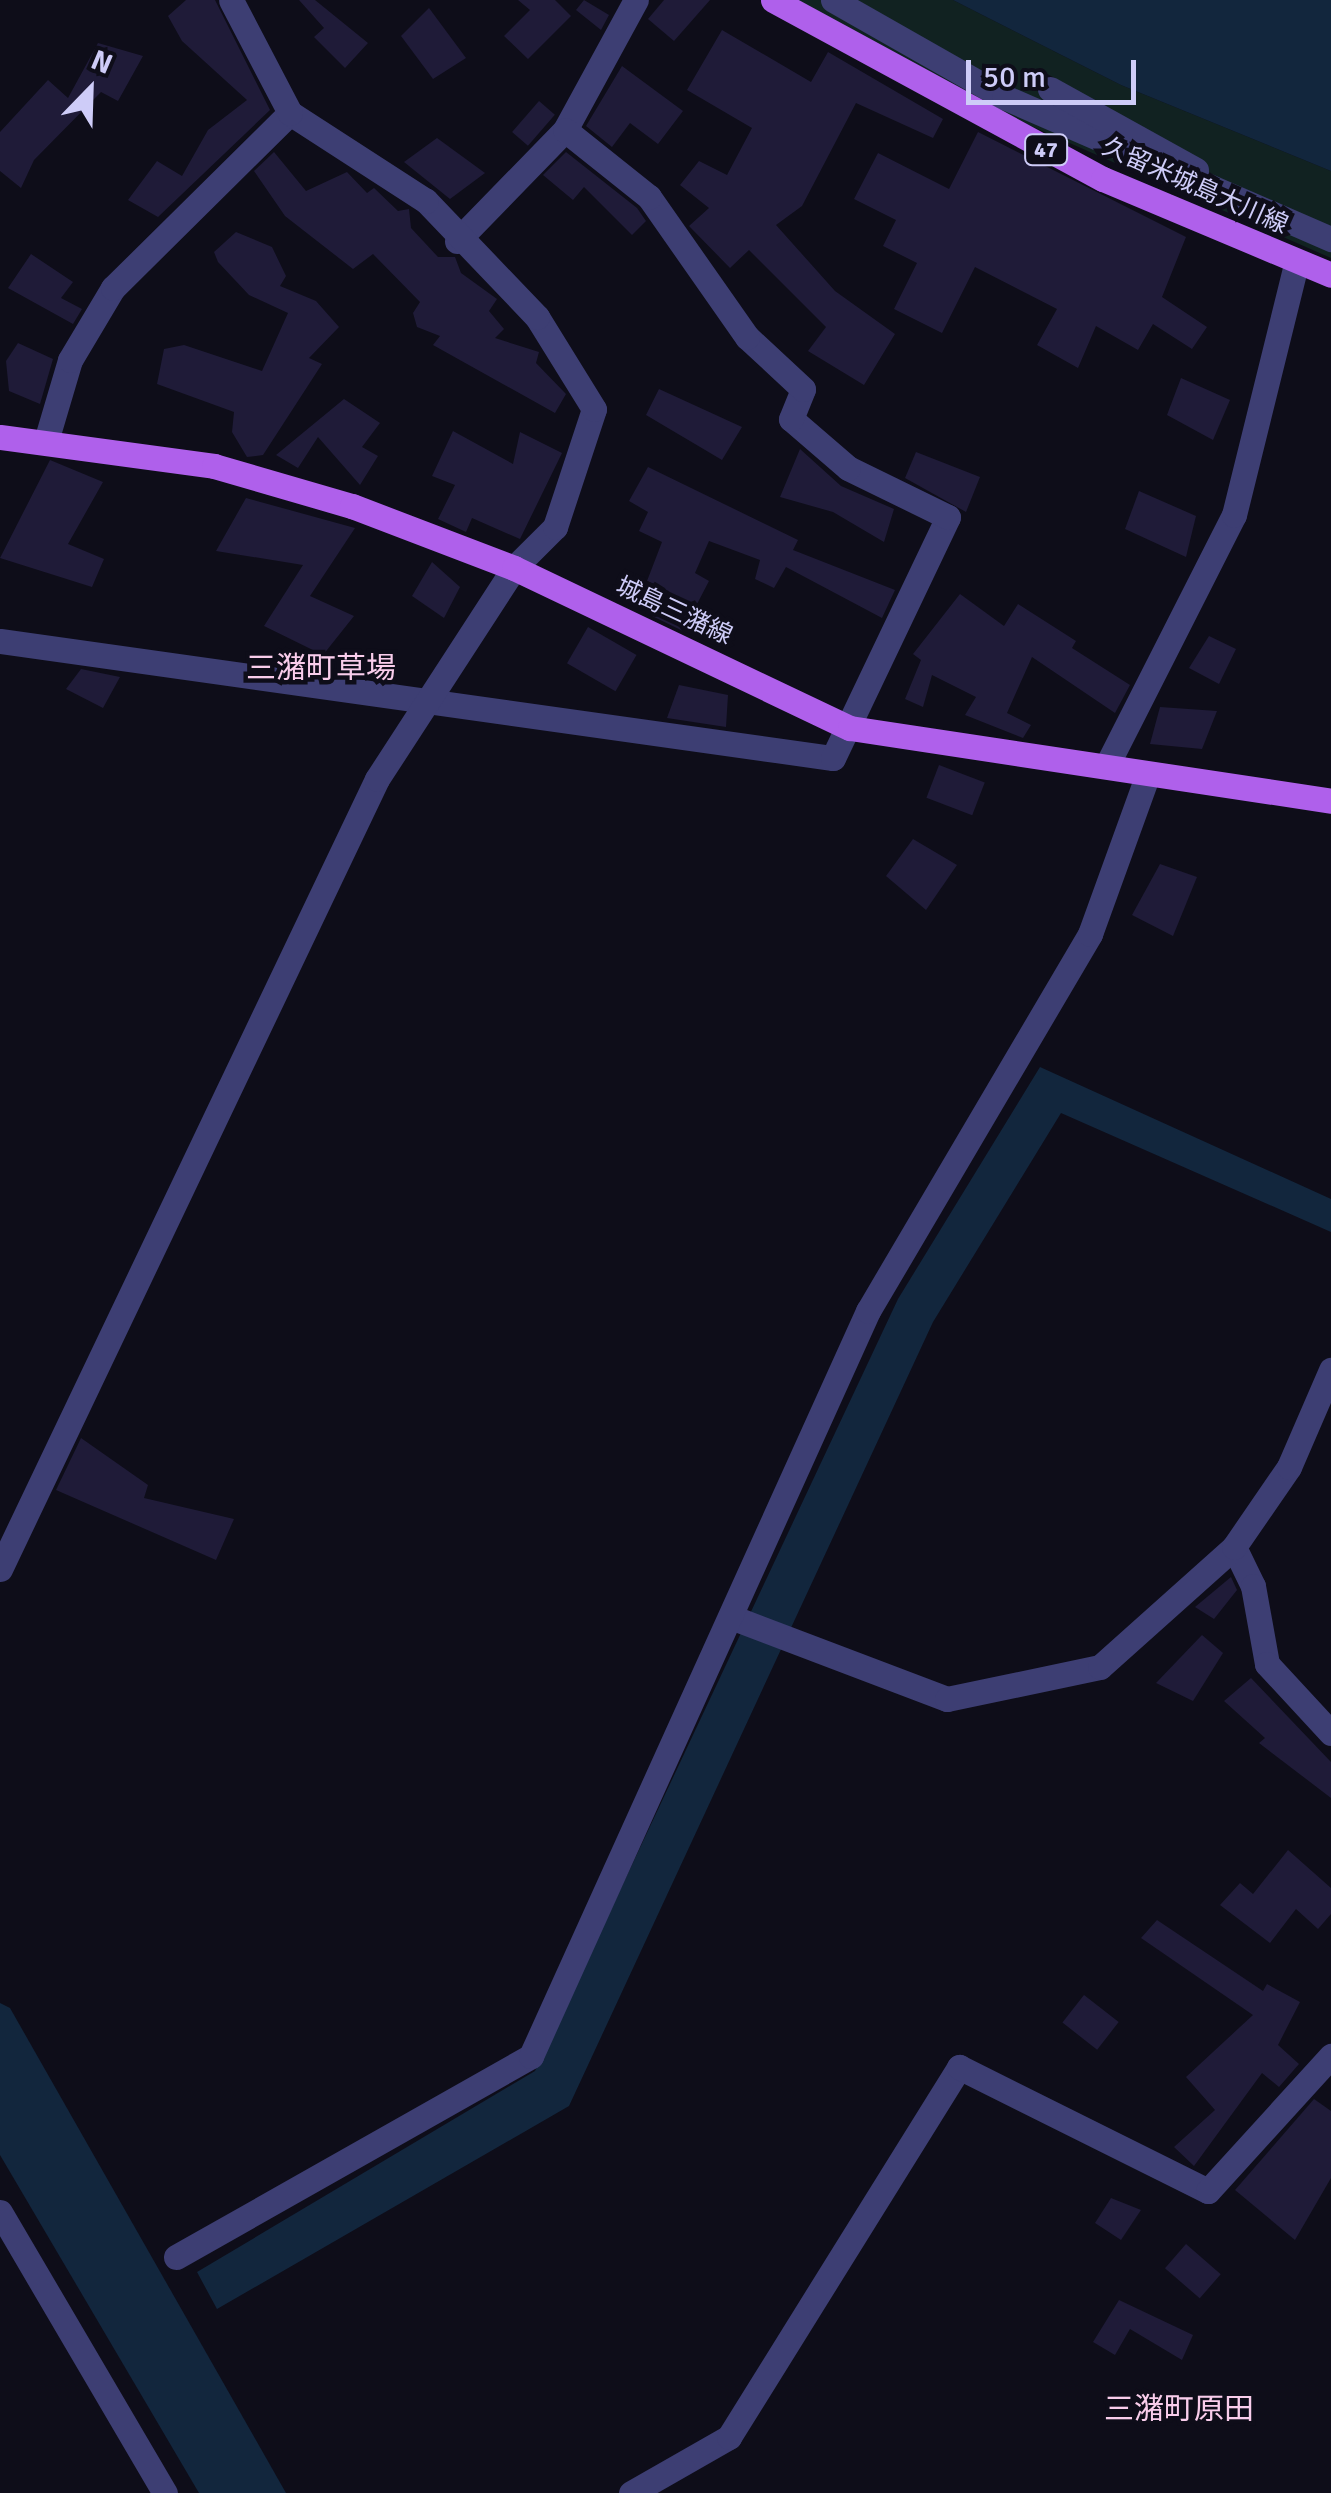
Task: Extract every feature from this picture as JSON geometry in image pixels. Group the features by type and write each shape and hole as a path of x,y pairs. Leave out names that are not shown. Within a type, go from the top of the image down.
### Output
{"main road":[{"name":"久留米城島大川線","path":"773,0 1103,179 1296,264 1331,275"},
{"name":"城島三潴線","path":"0,437 214,466 514,568 850,728 1331,801"}],"street":[{"path":"0,1569 378,779 423,702 514,568 555,527 594,409 536,317 457,242 426,202 290,113 232,0"},
{"path":"457,242 565,130 636,0"},
{"path":"833,0 1004,98 1238,204 1331,239"},
{"path":"1050,89 1232,192 1238,204"},
{"path":"46,441 70,360 113,288 290,113"},
{"path":"0,640 833,758 948,517 848,468 791,420 804,389 747,337 649,197 565,130"},
{"path":"1107,765 1234,515 1296,264"},
{"path":"176,2257 530,2056 868,1311 1090,934 1148,774"},
{"path":"731,1617 948,1699 1045,1682 1100,1667 1234,1546 1290,1468 1331,1370"},
{"path":"1234,1546 1253,1586 1267,1664 1331,1733"},
{"path":"631,2493 729,2437 959,2067 1208,2191 1331,2056"},
{"path":"0,2212 165,2493"}],"shaded area":[{"path":"796,0 953,0 1121,85 1331,171 1331,258 990,108","holes":["1042,71 1140,126 1125,141 1022,82"]}],"water":[{"path":"953,0 1331,0 1331,171 1121,85"},
{"path":"1040,1067 1331,1199 1331,1232 1061,1113 933,1322 569,2106 217,2309 197,2272 535,2071 898,1299"},
{"path":"0,2003 10,2008 286,2493 199,2493 0,2155"}],"building":[{"path":"186,0 215,0 270,110 158,217 128,200 157,161 182,176 208,130 247,100 182,41 168,16"},
{"path":"299,0 315,0 368,43 345,68 314,37 324,28"},
{"path":"518,0 555,0 571,16 528,59 504,36 530,10"},
{"path":"584,0 609,15 601,30 576,10"},
{"path":"664,0 710,0 674,41 648,19"},
{"path":"429,8 466,58 433,79 401,36"},
{"path":"722,30 811,82 828,52 943,119 933,138 856,103 802,206 776,225 835,291 895,334 864,385 808,351 826,327 749,250 730,268 689,226 709,208 680,185 699,161 727,175 752,128 687,90"},
{"path":"98,43 143,56 118,101 101,92 34,160 21,188 0,171 0,132 48,80 68,98"},
{"path":"622,66 683,111 658,144 630,123 612,147 586,126"},
{"path":"539,101 555,115 528,146 512,132"},
{"path":"978,132 1186,237 1162,297 1207,327 1192,349 1153,324 1138,350 1096,326 1078,368 1037,345 1057,309 975,267 942,333 894,309 917,263 883,246 896,220 854,199 878,153 949,189"},
{"path":"437,138 485,173 450,199 404,162"},
{"path":"274,152 306,191 347,172 367,193 374,188 398,211 409,209 411,228 438,257 455,257 461,273 497,299 489,311 504,329 495,338 539,352 536,363 566,394 555,413 433,345 440,336 417,327 413,313 420,302 373,254 353,269 285,216 254,171"},
{"path":"566,152 637,208 646,221 632,235 584,187 573,200 543,175"},
{"path":"236,232 272,247 286,276 280,286 316,301 339,327 309,358 322,364 263,455 247,457 232,432 234,412 157,384 164,349 184,345 262,371 288,313 249,295 218,262 214,252"},
{"path":"31,254 73,282 61,298 82,309 73,324 8,288"},
{"path":"18,343 53,359 40,404 9,391 6,361"},
{"path":"1181,378 1230,400 1213,440 1167,415"},
{"path":"659,389 742,427 722,460 646,415"},
{"path":"344,399 380,423 362,447 378,456 360,485 318,437 298,468 276,455"},
{"path":"453,431 513,464 520,432 562,453 520,539 472,518 466,532 438,519 455,485 432,476"},
{"path":"800,449 841,486 894,509 884,542 833,512 780,497"},
{"path":"916,452 980,477 966,512 905,478"},
{"path":"50,460 103,482 68,544 104,559 92,587 0,558"},
{"path":"648,467 798,540 793,550 895,590 882,618 786,567 774,588 755,579 760,560 709,541 695,573 709,581 683,631 652,616 666,589 647,581 662,542 639,531 648,512 629,501"},
{"path":"1139,491 1196,516 1186,557 1125,529"},
{"path":"246,498 355,528 310,596 354,616 323,655 264,626 303,565 216,551"},
{"path":"432,562 460,587 444,618 412,596"},
{"path":"960,594 1004,626 1018,604 1076,641 1072,648 1130,685 1115,713 1032,657 1007,713 1031,725 1023,738 965,715 976,697 932,675 923,707 905,699 921,660 913,654"},
{"path":"588,627 636,655 615,691 567,663"},
{"path":"1209,636 1236,649 1219,684 1189,668"},
{"path":"81,669 120,677 103,708 66,689"},
{"path":"679,685 728,695 726,727 667,718"},
{"path":"1160,707 1217,711 1202,749 1150,744"},
{"path":"939,765 985,783 972,815 926,798"},
{"path":"913,839 957,865 926,910 886,876"},
{"path":"1160,864 1197,877 1173,936 1132,915"},
{"path":"81,1438 148,1485 144,1498 234,1519 216,1560 56,1490"},
{"path":"1231,1577 1237,1590 1214,1619 1195,1607"},
{"path":"1202,1635 1223,1653 1193,1701 1156,1683"},
{"path":"1251,1678 1331,1762 1331,1798 1259,1743 1265,1738 1224,1701"},
{"path":"1288,1850 1331,1888 1331,1914 1318,1929 1296,1909 1270,1943 1220,1905 1240,1883 1253,1894"},
{"path":"1157,1920 1263,1991 1267,1984 1300,2002 1278,2045 1299,2064 1279,2087 1262,2073 1194,2166 1174,2147 1215,2110 1186,2077 1253,2015 1141,1938"},
{"path":"1084,1995 1119,2022 1097,2050 1062,2023"},
{"path":"1314,2099 1331,2111 1331,2178 1295,2240 1235,2190"},
{"path":"1111,2198 1141,2210 1121,2240 1095,2223"},
{"path":"1186,2244 1221,2274 1200,2298 1165,2268"},
{"path":"1119,2300 1193,2335 1182,2360 1130,2329 1115,2355 1093,2342"}],"district":[{"name":"三潴町草場","path":"321,669"},
{"name":"三潴町原田","path":"1179,2410"}]}
